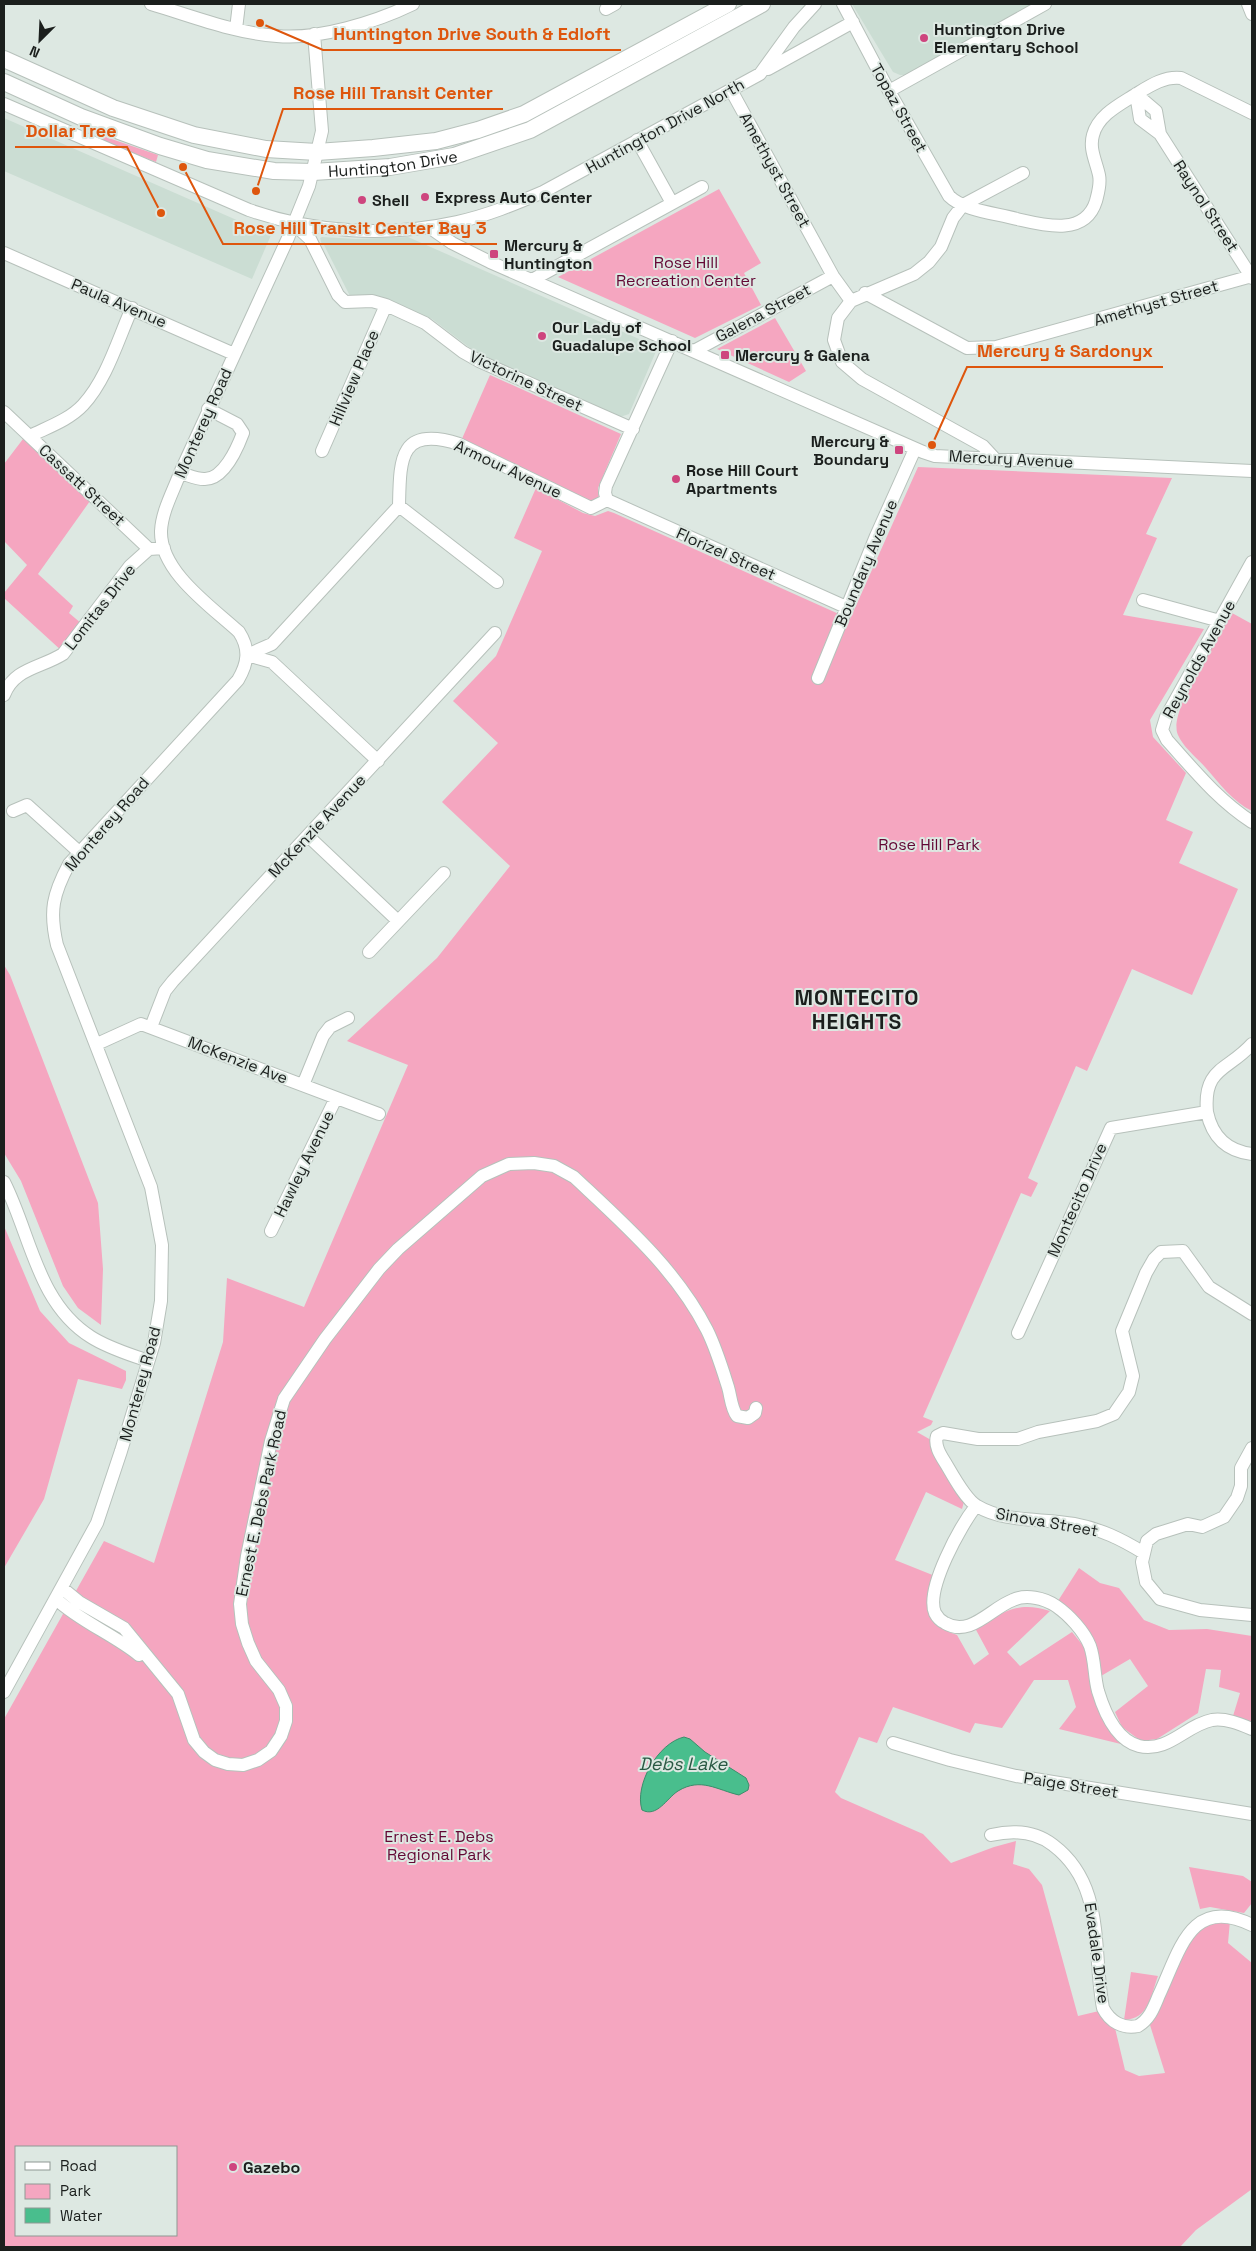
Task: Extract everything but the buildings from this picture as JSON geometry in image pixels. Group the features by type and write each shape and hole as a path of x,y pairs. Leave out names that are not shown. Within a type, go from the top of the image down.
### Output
{"main road":[{"name":"Huntington Drive","path":"4,59 113,108 194,135 266,150 318,152 436,141 478,130 524,114 728,4"},
{"name":"Huntington Drive","path":"4,82 81,117 160,146 239,167 313,172 416,164 454,156 505,140 559,115 762,4"}],"street":[{"path":"151,4 236,29 279,37 314,34 362,24 413,4"},
{"path":"236,29 239,4"},
{"name":"Huntington Drive North","path":"4,104 249,210 294,224 352,230 429,227 458,222 506,208 543,192 760,74 805,12 815,4"},
{"name":"Topaz Street","path":"843,4 889,91 949,196 963,205"},
{"path":"889,91 1045,4"},
{"path":"1248,4 1252,14"},
{"path":"760,74 853,22"},
{"name":"Monterey Road","path":"4,1692 97,1523 122,1451 154,1343 161,1301 162,1246 150,1187 97,1044 56,945 51,912 60,880 79,852 238,680 245,669 246,643 239,632 180,577 170,564 161,532 164,512 180,473 294,224 313,172 322,131 314,34"},
{"path":"963,205 1050,227 1065,227 1079,222 1088,216 1099,192 1099,176 1091,146 1096,125 1106,114 1136,94 1170,77 1181,78 1252,113"},
{"name":"Amethyst Street","path":"731,90 832,276 851,301"},
{"name":"Raynol Street","path":"1136,94 1156,111 1160,134"},
{"name":"Raynol Street","path":"1136,94 1140,120 1160,134 1252,277"},
{"path":"638,140 672,203"},
{"path":"995,458 983,446 862,379 842,362 834,340 838,318 851,301 865,293 914,274 930,262 941,248 953,218 963,205 1023,173"},
{"path":"532,280 702,187"},
{"name":"Victorine Street","path":"294,224 310,239 338,295 345,302 372,301 386,305 425,323 463,352 479,361 633,429"},
{"name":"Mercury Avenue","path":"429,227 452,243 532,280 915,449 935,456 1252,470"},
{"name":"Paula Avenue","path":"4,253 234,354"},
{"name":"Galena Street","path":"694,350 832,276"},
{"name":"Amethyst Street","path":"865,293 967,348 996,347 1252,277"},
{"name":"Hillview Place","path":"322,451 386,305"},
{"path":"30,436 62,421 82,406 93,392 132,308"},
{"path":"607,500 606,486 672,341"},
{"path":"180,473 204,479 220,474 243,434 237,424 208,409"},
{"name":"Cassatt Street","path":"4,412 149,549"},
{"name":"Armour Avenue","path":"399,506 400,471 403,455 414,443 429,438 459,444 591,508 607,500"},
{"name":"Boundary Avenue","path":"818,678 846,607 915,449"},
{"name":"Florizel Street","path":"607,500 846,607"},
{"path":"247,655 272,644 399,506 497,582"},
{"path":"149,549 164,548"},
{"name":"Lomitas Drive","path":"4,695 14,677 26,670 51,662 63,654 130,566 149,549"},
{"name":"Reynolds Avenue","path":"1252,562 1166,717 1162,730 1167,740 1217,796 1230,808 1252,822"},
{"path":"1143,600 1220,621"},
{"name":"McKenzie Avenue","path":"151,1027 165,992 173,981 495,633"},
{"path":"247,655 272,662 378,761"},
{"path":"13,811 27,805 79,852"},
{"path":"308,836 398,920"},
{"path":"369,952 444,873"},
{"path":"303,1085 323,1036 330,1027 348,1018"},
{"name":"McKenzie Ave","path":"97,1044 141,1024 380,1114"},
{"path":"1252,1044 1243,1054 1219,1071 1210,1082 1206,1093 1207,1112 1211,1128 1217,1137 1232,1148 1252,1154"},
{"name":"Hawley Avenue","path":"271,1231 336,1098"},
{"name":"Montecito Drive","path":"1018,1334 1110,1128 1207,1112"},
{"name":"Ernest E. Debs Park Road","path":"59,1594 79,1602 124,1628 178,1694 194,1740 204,1752 215,1760 228,1764 243,1765 258,1760 271,1751 281,1736 286,1721 286,1706 279,1690 256,1661 242,1624 240,1604 247,1556 276,1417 297,1377 379,1269 398,1249 482,1176 509,1164 534,1163 554,1166 574,1176 644,1244 689,1300 710,1337 737,1416 748,1418 755,1413 756,1408"},
{"path":"4,1182 45,1284 63,1312 91,1338 148,1361"},
{"path":"1252,1314 1210,1287 1183,1251 1161,1252 1146,1272 1122,1330 1133,1376 1129,1392 1114,1414 1097,1421 1038,1432 1018,1439 978,1439 943,1433 937,1436 935,1442 944,1461 967,1497 976,1506 946,1561 933,1599 935,1613 939,1618 950,1626 958,1628 978,1621 1004,1604 1021,1597 1032,1597 1055,1605 1068,1616 1085,1637 1093,1656 1098,1691 1103,1705 1118,1732 1130,1742 1139,1746 1156,1746 1168,1743 1198,1725 1213,1720 1232,1722 1252,1729"},
{"path":"1252,1448 1241,1468 1241,1486 1224,1517 1202,1527 1182,1525 1156,1534 1147,1541 1142,1562 1146,1582 1160,1599 1200,1610 1252,1615"},
{"name":"Sinova Street","path":"976,1506 1004,1516 1096,1528 1144,1553"},
{"name":"Ernest E. Debs Park Road","path":"59,1594 72,1614 118,1640 145,1660 164,1682 178,1694"},
{"path":"118,1640 124,1628"},
{"name":"Paige Street","path":"893,1742 950,1760 1016,1776 1252,1814"},
{"name":"Evadale Drive","path":"991,1836 1016,1832 1039,1837 1061,1850 1079,1871 1091,1901 1103,2008 1106,2016 1122,2026 1138,2026 1149,2016 1188,1935 1201,1922 1220,1915 1240,1919 1252,1925"}],"shaded area":[{"name":"Huntington Drive Elementary School","path":"852,4 1036,4 908,75 900,75 893,72"},
{"path":"4,118 271,235 252,279 4,171"},
{"name":"Our Lady of Guadalupe School","path":"408,237 655,346 657,349 629,414 620,417 478,354 432,319 382,297 374,295 350,296 324,245 322,245 320,238 356,239"}],"green space":[{"path":"100,135 158,155 156,162 98,139"},
{"name":"Rose Hill Recreation Center","path":"719,189 761,263 744,273 761,305 695,338 558,277"},
{"path":"775,318 806,371 789,382 717,349"},
{"path":"490,375 621,434 598,488 599,500 595,504 461,441"},
{"path":"23,439 90,501 38,574 73,606 69,613 82,624 63,652 4,598 4,593 27,565 4,541 4,464"},
{"name":"Ernest E. Debs Regional Park","path":"918,467 1172,478 1146,534 1157,538 1123,615 1204,629 1150,720 1153,737 1186,773 1166,820 1193,832 1179,863 1238,889 1192,995 1132,969 1087,1071 1076,1066 1028,1178 1038,1183 1031,1197 1021,1193 923,1417 933,1421 931,1425 917,1432 931,1440 965,1498 962,1509 926,1492 895,1560 935,1576 933,1619 949,1632 957,1635 974,1665 989,1654 975,1628 1002,1613 1019,1608 1028,1607 1050,1611 1007,1652 1020,1666 1072,1632 1085,1648 1125,1745 1059,1729 1076,1707 1068,1680 1034,1680 1002,1728 975,1723 970,1733 893,1707 877,1743 859,1737 835,1792 841,1798 923,1834 951,1863 1016,1841 1013,1864 1029,1869 1042,1885 1078,2016 1099,2011 1115,2028 1125,2070 1139,2076 1165,2073 1150,2025 1158,2003 1198,1926 1230,1921 1228,1943 1252,1963 1252,2189 1196,2230 1180,2247 4,2247 4,1719 104,1541 154,1563 223,1342 227,1278 304,1307 408,1065 347,1041 437,958 510,866 442,802 498,743 453,701 496,656 542,551 514,538 536,488 583,513 595,516 608,511 850,619"},
{"path":"1232,613 1252,624 1252,811 1232,797 1221,786 1178,735 1177,724 1180,709 1187,692"},
{"path":"4,965 10,975 98,1203 103,1269 101,1325 78,1308 63,1286 21,1181 4,1153"},
{"path":"4,1226 40,1311 69,1343 126,1371 126,1380 122,1389 78,1379 44,1499 4,1568"},
{"path":"1079,1568 1100,1583 1119,1588 1144,1620 1169,1630 1207,1629 1252,1636 1252,1722 1233,1716 1240,1693 1219,1687 1221,1670 1206,1669 1198,1713 1157,1739 1141,1741 1122,1727 1115,1712 1148,1686 1130,1659 1101,1676 1098,1654 1056,1604"},
{"path":"1189,1867 1243,1876 1252,1882 1252,1903 1244,1913 1210,1907 1200,1909"},
{"path":"1131,1972 1158,1976 1151,1998 1144,2011 1132,2019 1124,2020"}],"water":[{"name":"Debs Lake","path":"684,1737 690,1739 705,1752 746,1778 749,1785 748,1790 739,1795 709,1786 694,1785 678,1791 657,1809 647,1812 642,1810 640,1800 642,1789 650,1766 665,1747"}],"place":[{"name":"Huntington Drive South & Edloft","path":"260,23"},
{"name":"Huntington Drive Elementary School","path":"924,38"},
{"name":"Rose Hill Transit Center Bay 3","path":"183,167"},
{"name":"Rose Hill Transit Center","path":"256,191"},
{"name":"Express Auto Center","path":"425,197"},
{"name":"Shell","path":"362,200"},
{"name":"Dollar Tree","path":"161,213"},
{"name":"Mercury & Huntington","path":"494,254"},
{"name":"Our Lady of Guadalupe School","path":"542,336"},
{"name":"Mercury & Galena","path":"725,355"},
{"name":"Mercury & Sardonyx","path":"932,445"},
{"name":"Mercury & Boundary","path":"899,450"},
{"name":"Rose Hill Court Apartments","path":"676,479"},
{"name":"Gazebo","path":"233,2167"}],"district":[{"name":"MONTECITO HEIGHTS","path":"857,1009"}],"park label":[{"name":"Rose Hill Park","path":"929,844"}]}
